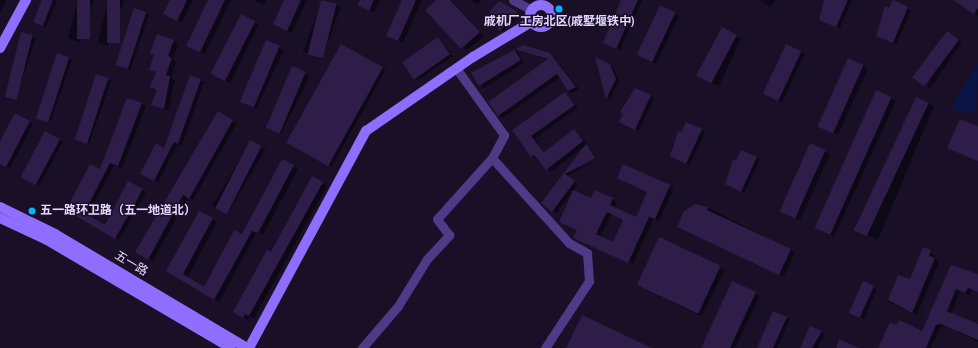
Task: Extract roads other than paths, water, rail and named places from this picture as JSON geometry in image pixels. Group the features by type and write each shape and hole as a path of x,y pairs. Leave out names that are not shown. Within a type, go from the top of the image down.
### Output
{"street":[{"path":"0,48 26,0"},
{"path":"513,0 532,10"},
{"path":"531,22 542,28 550,23 552,13 547,3 532,10"},
{"path":"531,22 532,10"},
{"path":"248,348 336,182 366,131 456,68 531,22"},
{"path":"362,348 398,306 427,259 449,235 438,219 492,158 504,135 456,68"},
{"path":"492,158 569,244 587,253 589,281 545,348"},
{"name":"五一路","path":"0,206 55,234 248,348"},
{"name":"五一路","path":"0,218 47,240 230,348"}],"place":[{"name":"戚机厂工房北区(戚墅堰铁中)","path":"559,9"},
{"name":"五一路环卫路（五一地道北）","path":"32,211"}]}
